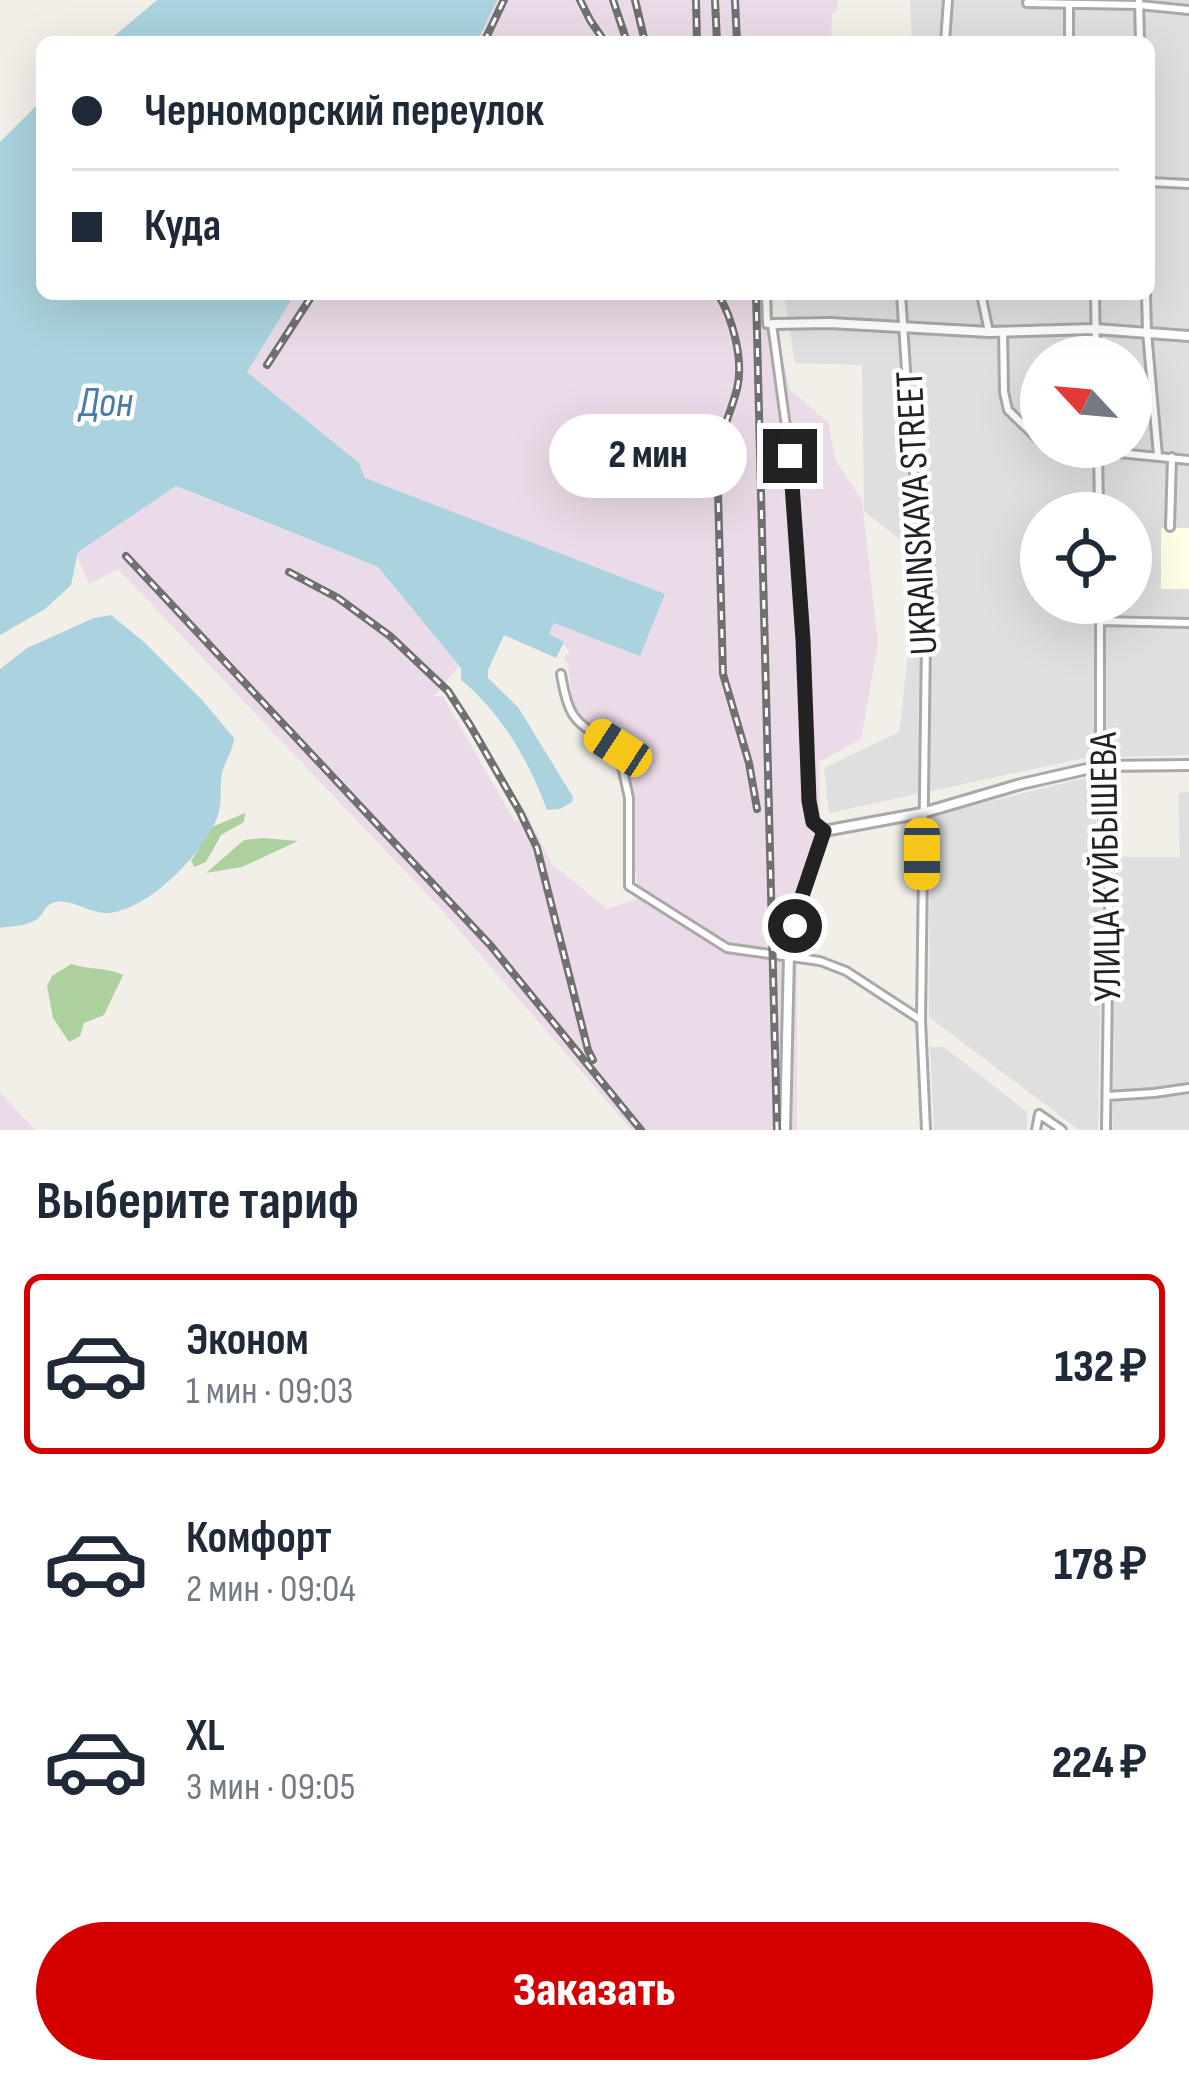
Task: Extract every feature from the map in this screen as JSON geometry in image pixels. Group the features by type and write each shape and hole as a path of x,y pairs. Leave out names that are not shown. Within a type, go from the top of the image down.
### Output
{"street":[{"path":"945,36 948,0"},
{"path":"1069,1 1069,36"},
{"path":"1139,2 1140,36"},
{"path":"1027,3 1139,2 1189,10"},
{"path":"1155,182 1189,184"},
{"path":"767,300 791,479 813,822 824,831 922,813 1100,766 1189,765"},
{"name":"UKRAINSKAYA STREET","path":"902,300 912,460 927,564 921,1020 926,1130"},
{"path":"982,300 989,332"},
{"path":"1095,300 1095,336"},
{"path":"1146,300 1158,455"},
{"path":"770,324 830,322 989,332 1095,329 1189,336"},
{"path":"1003,331 1004,392 1008,410 1020,422"},
{"path":"1152,454 1189,460"},
{"path":"1170,527 1172,457"},
{"path":"1152,622 1189,622"},
{"name":"УЛИЦА КУЙБЫШЕВА","path":"1100,624 1100,766 1109,908 1106,1130"},
{"path":"561,674 567,710 618,748 629,798 629,886 727,948 820,961 846,971 921,1020"},
{"path":"785,1130 790,954 801,899 824,831"},
{"path":"1107,1096 1189,1088"},
{"path":"1036,1130 1040,1114 1062,1130"}],"shaded area":[{"path":"497,0 838,0 831,36 480,36"},
{"path":"910,0 1189,0 1189,755 1084,758 829,813 824,768 899,732 912,621 904,543 864,511 862,365 795,363 785,300 1155,300 1155,36 912,36"},
{"path":"291,300 774,300 773,317 790,390 828,422 836,461 862,500 878,644 861,739 819,762 820,820 830,836 804,889 797,952 797,1130 632,1130 439,907 118,569 89,584 76,553 174,486 378,567 459,666 434,696 443,696 515,822 526,812 552,864 607,909 639,898 634,793 619,737 591,728 573,708 563,657 570,653 549,634 554,623 474,521 365,478 363,469 247,372"},
{"path":"1161,528 1189,528 1189,589 1161,589"},
{"path":"1093,776 1102,906 1098,1130 1079,1130 929,1017 930,816"},
{"path":"1189,792 1189,1130 1113,1130 1114,857 1180,857 1178,793"},
{"path":"930,1047 944,1047 1027,1112 1027,1130 934,1130"},
{"path":"0,1092 35,1130 0,1130"}],"green space":[{"path":"245,813 244,822 221,835 206,862 194,867 191,861 212,827"},
{"path":"244,840 298,841 242,867 206,873"},
{"path":"71,964 123,975 104,1015 84,1023 80,1036 69,1042 53,1018 47,986 52,976"}],"water":[{"path":"157,0 497,0 480,36 114,36"},
{"name":"Дон","path":"36,106 36,300 291,300 247,372 359,463 365,478 665,594 640,656 554,623 549,634 564,642 556,658 504,635 488,670 488,678 518,707 572,802 547,810 501,723 461,680 461,668 378,567 176,486 78,552 71,585 45,609 0,635 0,142"},
{"path":"111,615 202,700 234,738 222,773 217,818 187,863 141,902 109,913 56,902 32,922 0,928 0,669 27,648"}],"railway":[{"path":"487,36 504,0"},
{"path":"580,0 601,36"},
{"path":"613,0 625,36"},
{"path":"635,0 644,36"},
{"path":"696,0 697,36"},
{"path":"715,0 717,36"},
{"path":"735,0 737,36"},
{"path":"267,365 309,300"},
{"path":"721,300 739,366 717,455 723,674 757,809"},
{"path":"756,300 777,1130"},
{"path":"126,556 491,946 641,1130"},
{"path":"289,572 338,598 390,636 448,691 470,725 537,848 593,1060"}],"route":[{"path":"790,456 809,801 813,822 824,831 795,926"}]}
